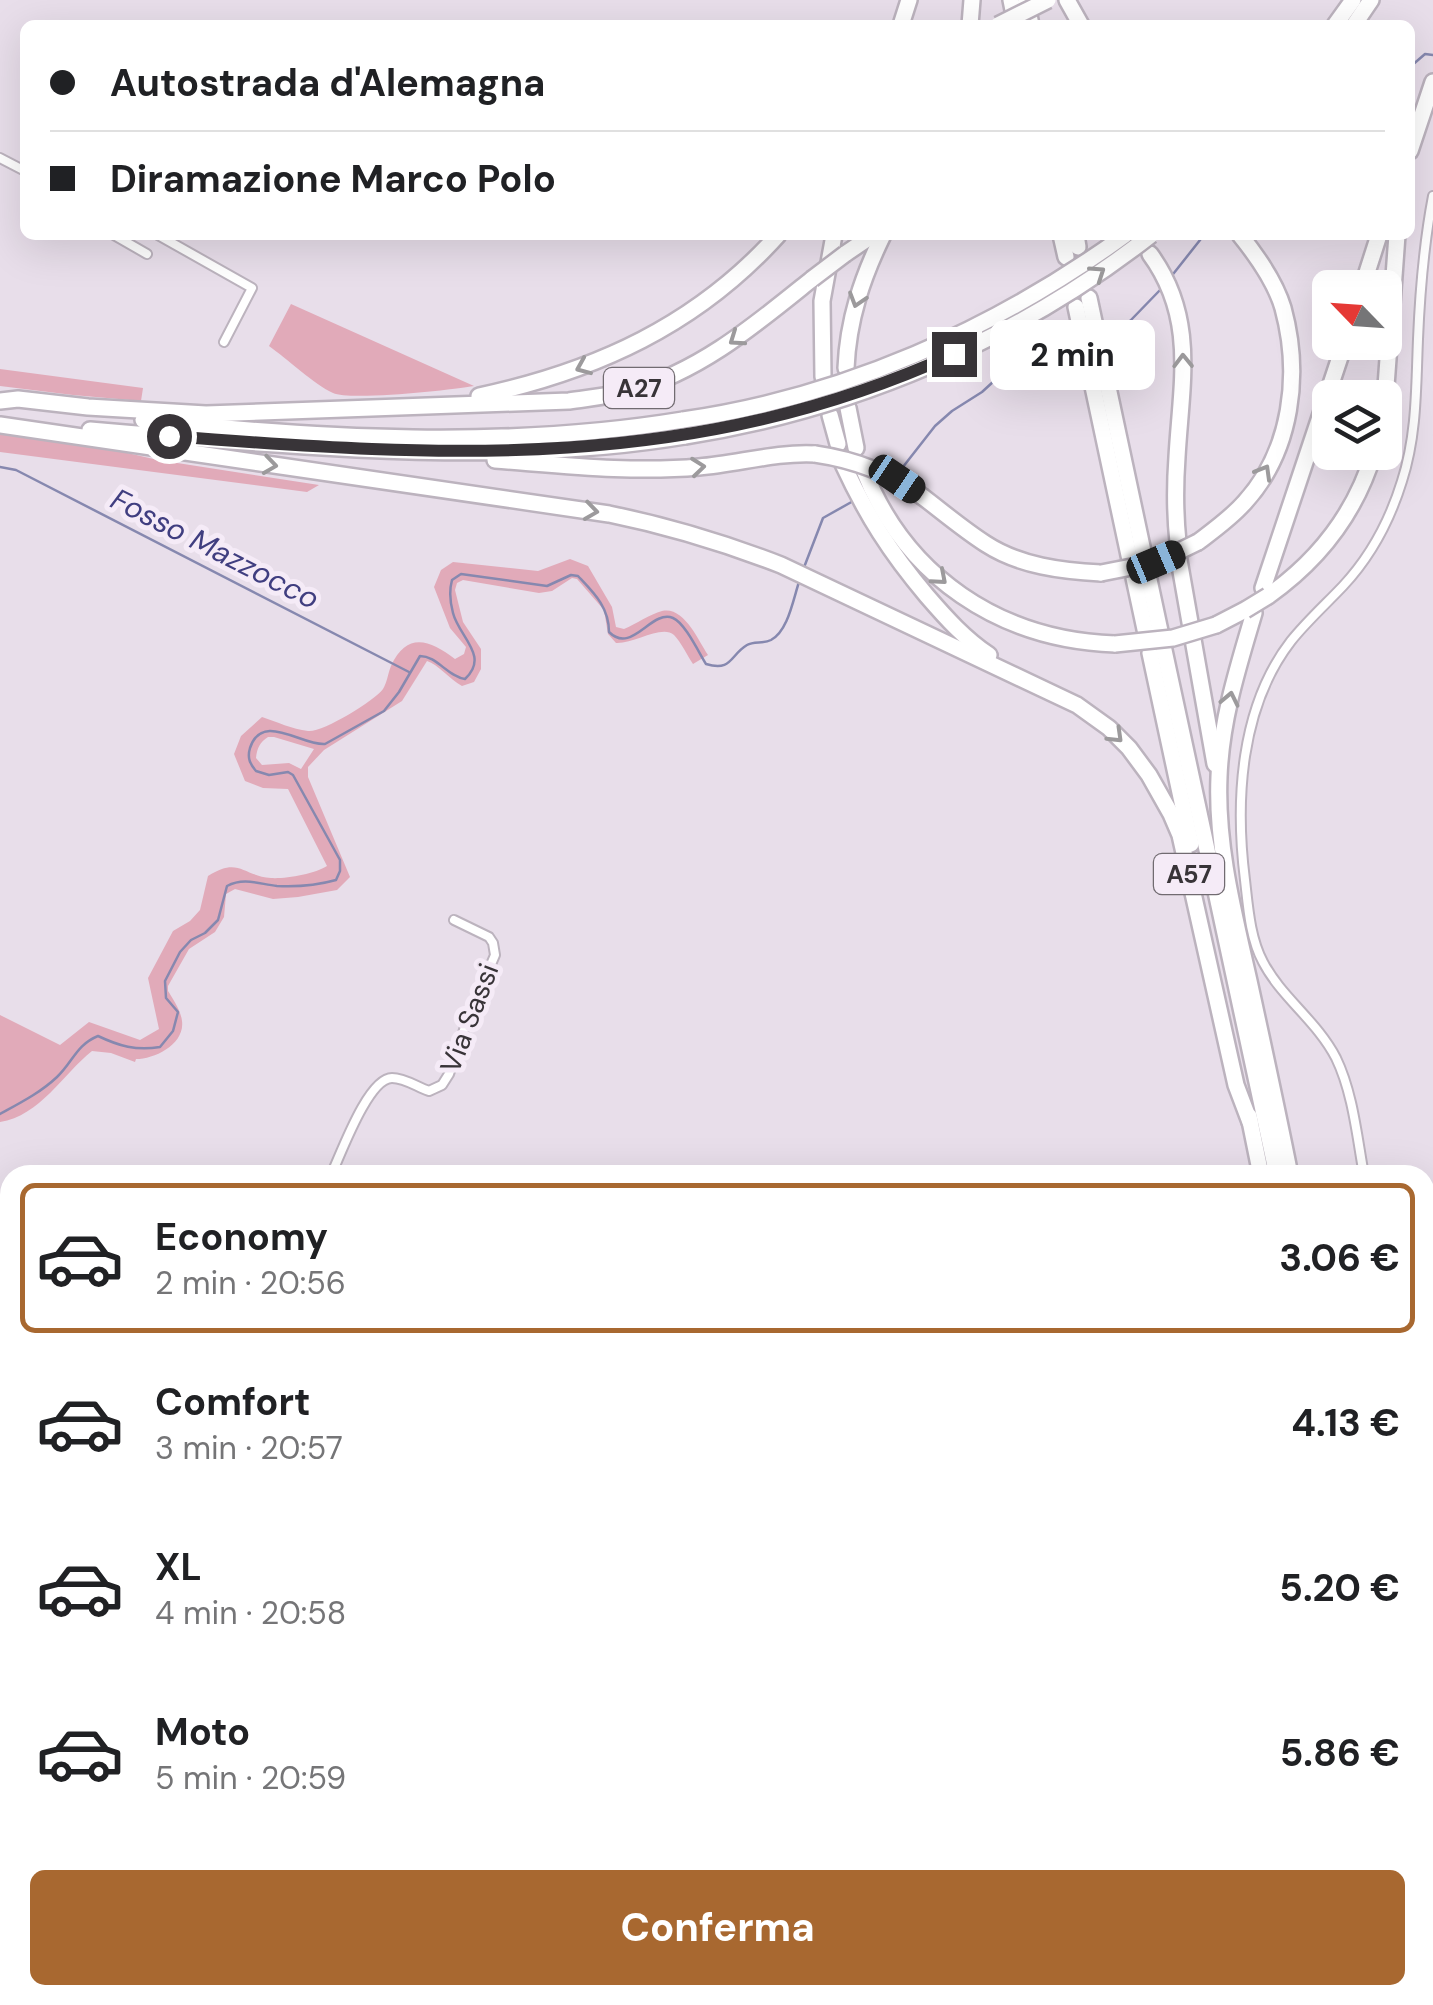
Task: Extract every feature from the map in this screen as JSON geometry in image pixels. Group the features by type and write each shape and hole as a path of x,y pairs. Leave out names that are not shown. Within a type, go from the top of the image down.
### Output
{"highway":[{"path":"1008,20 1048,0"},
{"path":"1415,136 1433,82"},
{"name":"A27","path":"434,406 553,378 618,352 675,323 773,240"},
{"path":"823,376 822,301 833,240"},
{"name":"A27","path":"0,402 18,399 206,414 569,401 626,392 673,376 718,351 868,240"},
{"path":"846,368 854,310 874,240"},
{"path":"0,422 92,430 266,436 524,436 684,428 800,396 904,360 1028,299 1117,240"},
{"path":"426,452 560,449 807,409 926,367 1038,312 1144,240"},
{"path":"266,436 458,458 649,470 815,454 854,462 897,479 988,546 1024,561 1061,570 1100,573 1156,562 1198,542 1247,500 1280,444 1289,413 1290,345 1282,305 1267,272 1244,240"},
{"path":"1368,270 1377,240"},
{"path":"1386,380 1397,240"},
{"path":"1150,254 1175,302 1182,329 1184,366 1176,461 1178,542"},
{"path":"1083,302 1137,558"},
{"path":"1288,1165 1228,882 1220,833 1220,762 1250,612 1265,592 1339,360"},
{"name":"A27","path":"0,402 266,436"},
{"path":"848,408 856,448"},
{"path":"830,415 838,444"},
{"path":"0,422 664,525 780,564 1035,684"},
{"name":"A57","path":"844,464 862,479 900,564 962,634 1035,684 1077,705 1118,736 1150,775 1180,835 1236,1086 1250,1122"},
{"path":"1265,592 1307,564 1342,522 1367,470"},
{"path":"871,506 926,566 976,606 1035,632 1115,644 1172,638 1250,612"},
{"path":"1179,560 1219,788"},
{"path":"1141,576 1153,632"},
{"name":"A57","path":"1259,1165 1157,651 1275,1165"}],"street":[{"path":"1362,1165 1348,1095 1336,1059 1259,955 1244,874 1242,785 1254,721 1275,666 1292,640 1367,556 1388,519 1404,478 1414,422 1423,262 1433,196"},
{"path":"123,240 147,254"},
{"path":"167,240 252,288 224,342"},
{"name":"Via Sassi","path":"335,1165 366,1098 379,1082 395,1078 430,1091 442,1085 449,1074 495,955 489,937 454,920"}],"shaded area":[{"path":"291,304 474,386 379,395 333,393 269,346"},
{"path":"0,369 143,388 141,401 0,386"},
{"path":"0,434 97,446 158,460 319,485 307,492 0,452"},
{"path":"570,559 588,566 612,607 616,627 624,629 657,612 670,611 684,619 708,655 693,664 669,632 616,643 608,634 604,610 577,579 539,593 463,580 457,583 455,590 463,622 481,649 481,669 474,682 462,686 427,661 402,701 324,750 308,767 308,777 350,877 337,890 298,897 273,899 235,889 226,894 224,917 215,932 189,949 168,986 182,1021 174,1043 135,1062 92,1051 39,1103 0,1122 0,1015 60,1045 89,1022 140,1040 159,1029 148,978 173,931 200,910 208,876 234,867 262,877 284,878 327,866 288,789 263,788 245,781 234,754 241,736 262,717 308,731 336,722 383,689 397,655 412,643 437,647 455,659 464,654 466,647 450,628 434,587 441,570 453,562 538,571","holes":["274,737 314,749 301,769 289,763 262,765 256,758 261,743"]}],"waterway":[{"path":"1415,63 1425,54 1433,55"},
{"path":"1170,278 1200,240"},
{"path":"1109,329 1130,321 1162,288"},
{"path":"899,472 935,426 982,392 1029,349 1075,336"},
{"name":"Fosso Mazzocco","path":"0,467 16,470 409,672"},
{"path":"803,570 823,518 855,500"},
{"path":"0,1114 50,1083 80,1049 98,1036 128,1047 160,1047 173,1031 178,1012 166,998 165,981 180,952 218,920 227,886 246,882 299,886 336,880 340,860 293,775 256,771 250,761 250,748 256,737 273,731 325,744 384,711 420,656 465,679 472,671 474,654 456,622 450,596 452,580 461,574 547,586 571,575 578,576 600,601 609,632 617,638 634,635 665,617 673,618 687,632 706,664 715,666 726,664 747,645 777,636 799,582"}],"route":[{"path":"169,436 426,452 611,445 716,430 807,409 867,390 954,354"}]}
